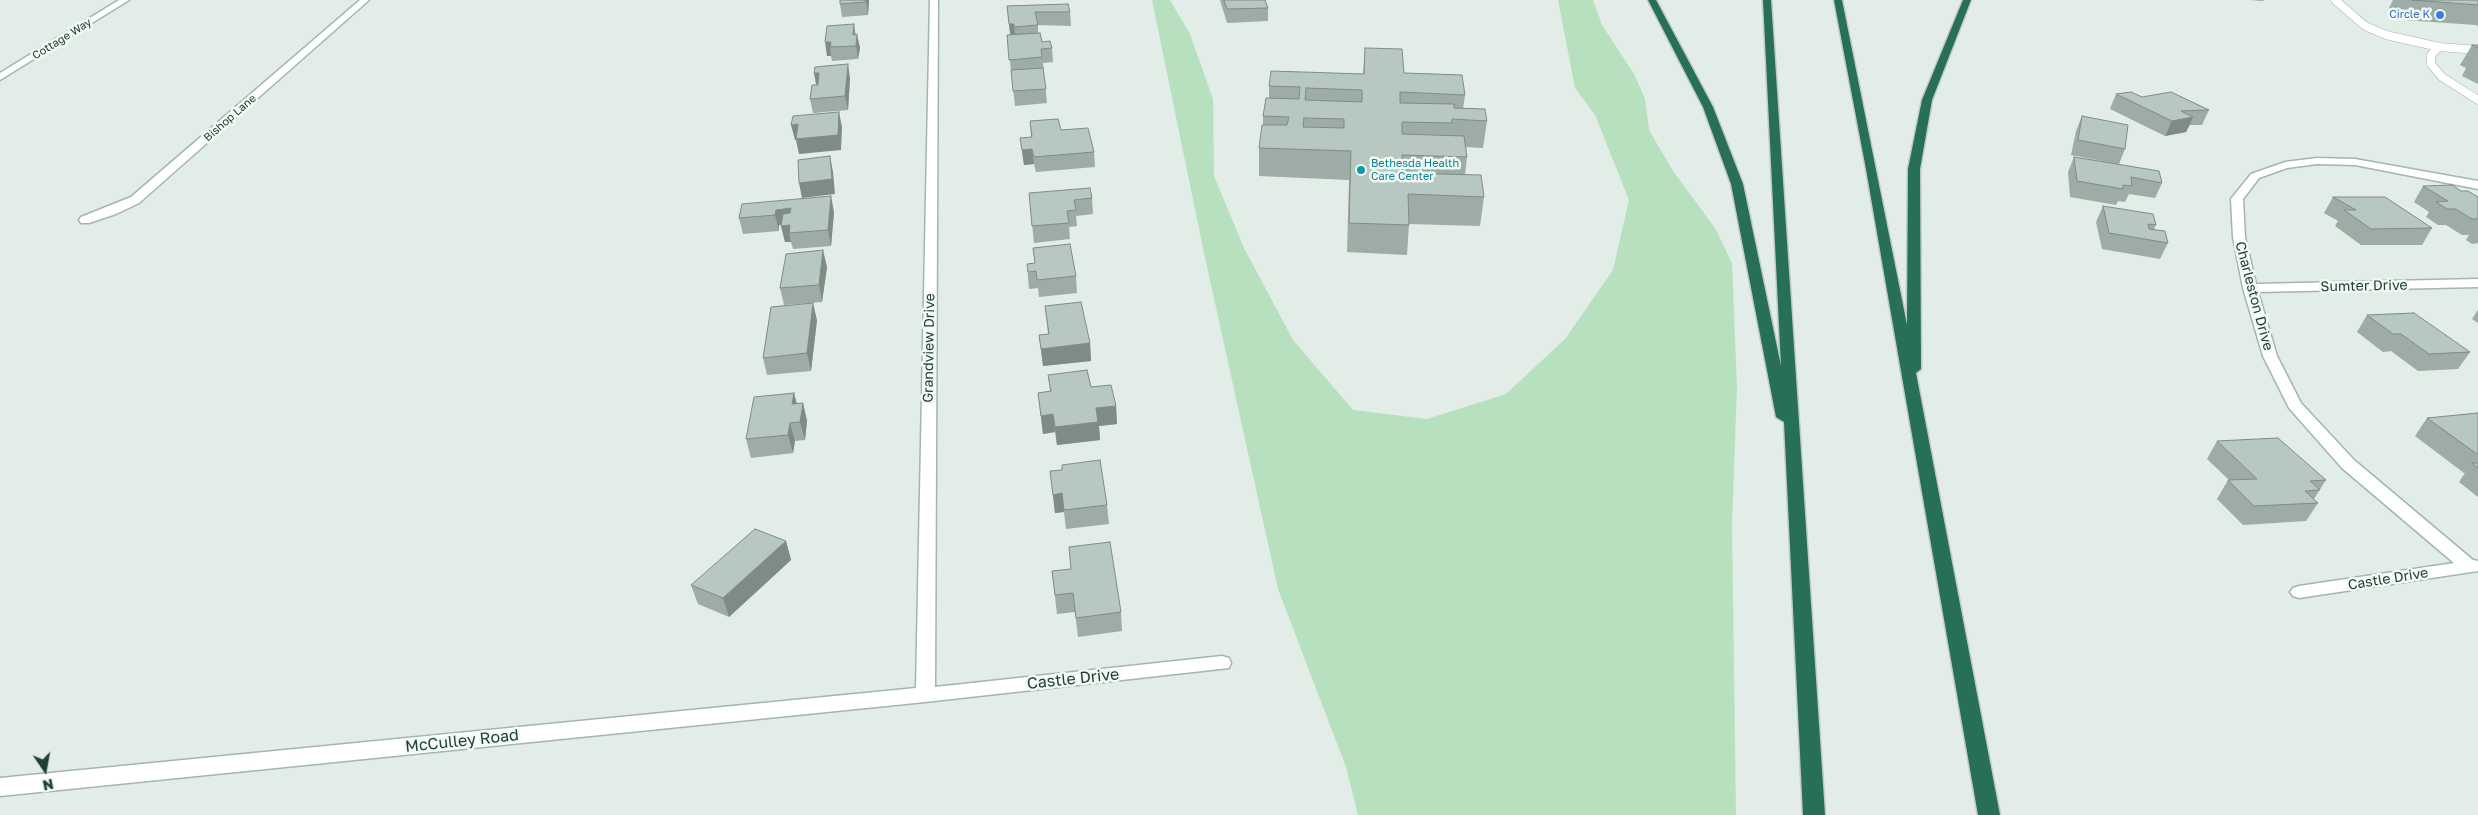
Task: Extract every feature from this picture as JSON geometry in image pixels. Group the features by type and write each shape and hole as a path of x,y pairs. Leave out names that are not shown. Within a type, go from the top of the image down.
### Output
{"highway":[{"path":"1652,0 1708,107 1737,184 1795,470"},
{"path":"1766,0 1814,815"},
{"path":"1838,0 1872,169 1914,411 1989,815"},
{"path":"1914,411 1914,168 1927,100 1967,0"}],"street":[{"name":"Cottage Way","path":"0,77 124,0"},
{"name":"Bishop Lane","path":"85,220 112,211 135,200 365,0"},
{"name":"Grandview Drive","path":"925,695 934,0"},
{"name":"Charleston Drive","path":"2474,566 2348,464 2294,405 2270,356 2250,288 2239,237 2236,199 2255,176 2286,165 2316,161 2354,162 2478,184"},
{"name":"Sumter Drive","path":"2250,288 2478,283"},
{"name":"Castle Drive","path":"2299,592 2474,566"},
{"name":"Castle Drive","path":"925,695 1222,663"},
{"name":"McCulley Road","path":"0,787 925,695"}],"lane":[{"path":"2335,0 2365,26 2412,42 2439,47 2478,50"},
{"path":"2439,47 2431,55 2431,64 2442,78 2478,100"}],"green space":[{"path":"1152,0 1170,0 1190,34 1213,99 1214,176 1244,248 1293,340 1353,410 1427,419 1506,394 1565,339 1613,270 1629,200 1595,115 1575,88 1558,0 1593,0 1602,25 1634,74 1645,99 1649,130 1673,171 1715,228 1732,263 1737,387 1732,525 1736,815 1358,815 1346,767 1278,589 1204,253"}],"building":[{"path":"840,0 866,0 865,2 840,4"},
{"path":"1224,0 1265,0 1268,8 1227,9"},
{"path":"2413,0 2478,0 2478,5"},
{"path":"1068,4 1070,12 1035,12 1038,25 1014,27 1014,24 1009,24 1007,6"},
{"path":"854,24 853,35 857,34 856,46 830,47 831,42 825,42 827,26"},
{"path":"1040,33 1042,42 1050,41 1052,48 1041,49 1042,57 1009,60 1007,35"},
{"name":"Bethesda Health Care Center","path":"1365,48 1402,49 1404,73 1462,75 1465,95 1400,92 1400,103 1454,104 1454,108 1485,109 1487,121 1452,119 1452,123 1402,122 1402,134 1464,136 1467,157 1402,155 1402,173 1481,175 1484,197 1408,194 1409,225 1349,223 1351,151 1259,148 1262,125 1287,125 1289,117 1263,116 1266,98 1299,99 1300,87 1269,86 1271,71 1364,74","holes":["1306,88 1362,90 1362,102 1305,100","1304,118 1344,119 1344,128 1303,127"]},
{"path":"848,64 845,96 810,99 812,85 818,85 819,73 814,73 815,67"},
{"path":"1043,68 1046,89 1013,91 1011,70"},
{"path":"2131,92 2142,97 2171,92 2209,110 2181,111 2193,117 2172,121 2116,94"},
{"path":"839,112 838,135 796,139 798,124 791,125 793,116"},
{"path":"2082,116 2128,125 2125,149 2078,140"},
{"path":"1058,119 1061,130 1088,128 1094,152 1034,157 1032,149 1022,150 1020,138 1032,137 1030,121"},
{"path":"830,156 832,179 799,183 798,160"},
{"path":"2074,157 2159,171 2162,183 2131,177 2132,186 2123,185 2123,189 2077,181"},
{"path":"2452,185 2461,191 2468,191 2478,197 2478,219 2472,219 2456,209 2447,209 2436,202 2448,201 2423,186"},
{"path":"1090,188 1092,198 1074,200 1076,210 1067,211 1069,223 1032,226 1029,193"},
{"path":"831,196 828,230 789,233 790,225 781,226 783,214 790,213 791,208 776,210 775,215 739,218 742,204"},
{"path":"2333,197 2385,197 2432,228 2371,229 2344,210 2356,210"},
{"path":"2103,206 2153,214 2156,225 2148,224 2149,229 2165,231 2168,243 2109,233"},
{"path":"1070,244 1076,276 1037,280 1036,271 1028,272 1027,264 1035,263 1033,248"},
{"path":"823,250 819,285 780,288 786,254"},
{"path":"1081,302 1090,343 1041,349 1039,335 1049,334 1045,306"},
{"path":"813,303 807,353 763,358 771,307"},
{"path":"2414,313 2470,352 2429,354 2401,334 2393,334 2367,315"},
{"path":"1087,370 1091,387 1111,385 1116,406 1096,408 1098,422 1055,427 1053,414 1041,416 1038,393 1051,391 1048,375"},
{"path":"794,393 792,404 803,403 800,422 790,423 788,435 746,439 754,397"},
{"path":"2478,413 2478,454 2427,418"},
{"path":"2278,438 2326,480 2310,481 2320,490 2305,491 2318,503 2254,506 2228,480 2257,479 2217,441"},
{"path":"1100,460 1107,505 1064,510 1062,493 1053,495 1050,471 1062,470 1062,465"},
{"path":"755,529 786,541 723,598 691,585"},
{"path":"1110,542 1121,612 1076,618 1073,593 1055,595 1052,571 1071,569 1069,547"}],"place":[{"name":"Circle K","path":"2440,15"},
{"name":"Bethesda Health Care Center","path":"1361,170"}]}
